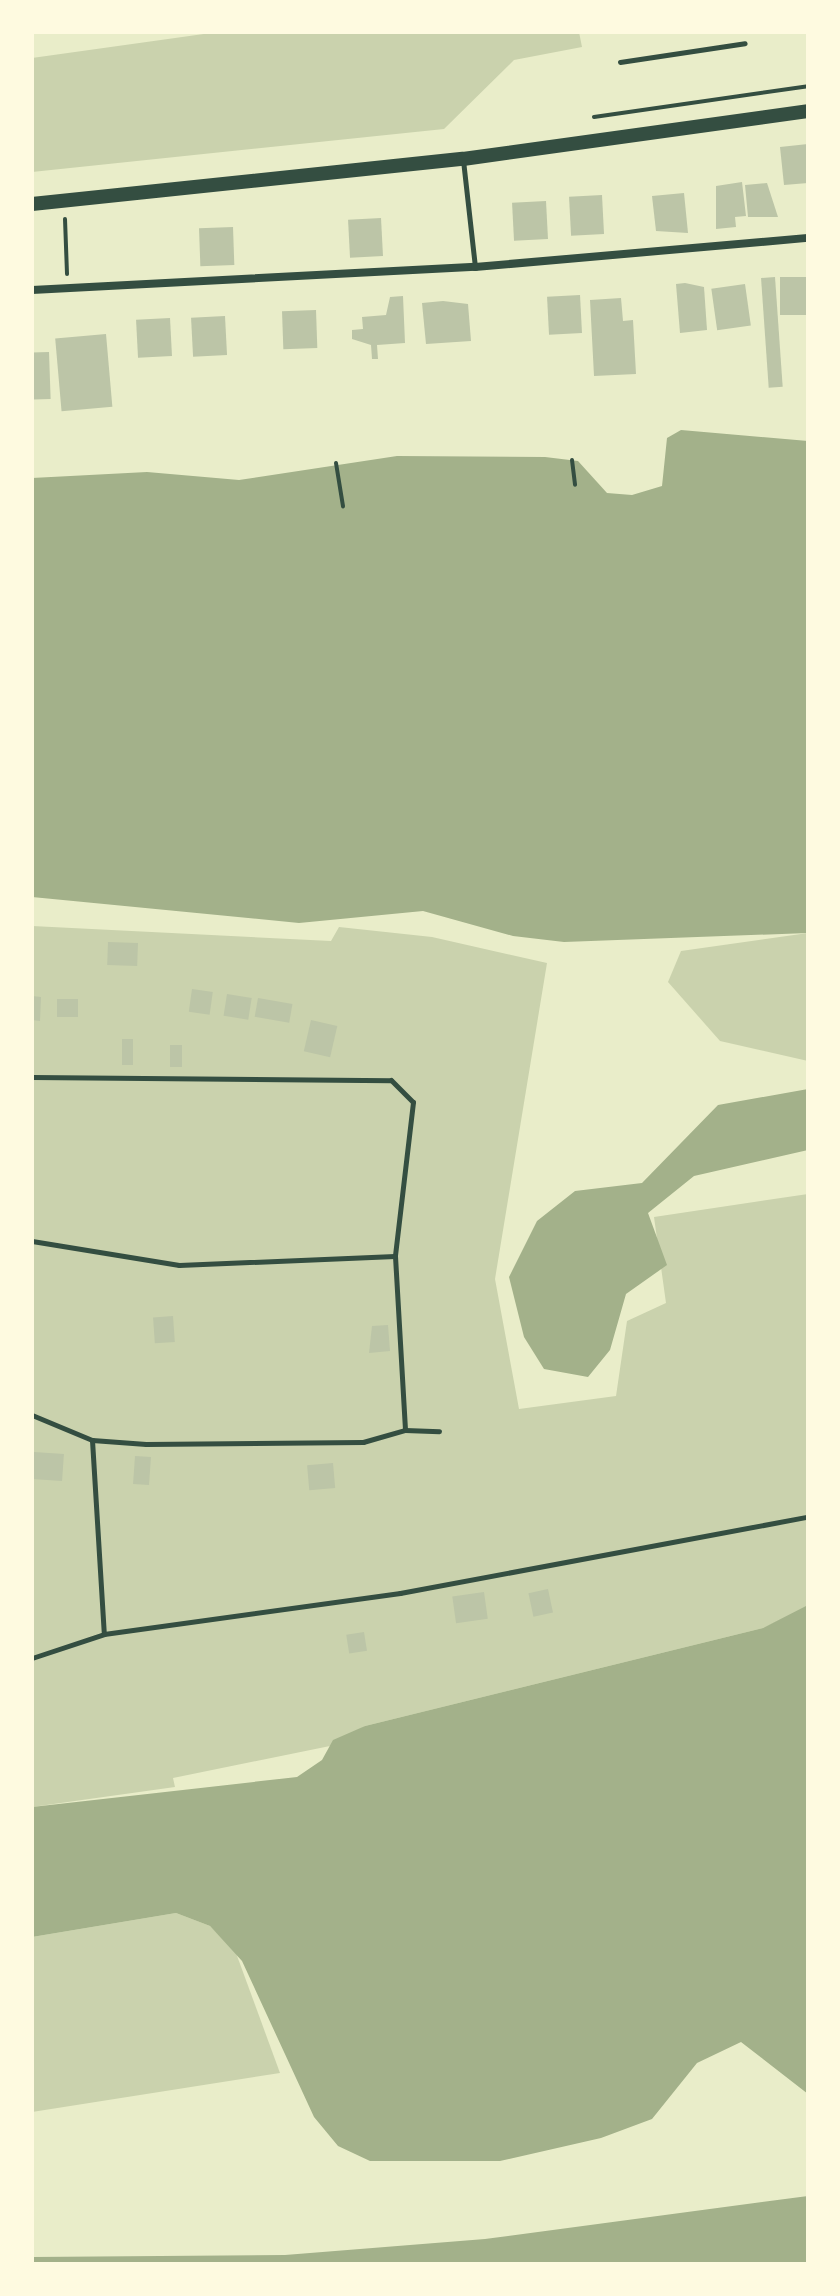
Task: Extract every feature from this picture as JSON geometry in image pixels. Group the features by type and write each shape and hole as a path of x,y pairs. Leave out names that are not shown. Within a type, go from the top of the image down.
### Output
{"main road":[{"path":"32,204 463,159 808,111"}],"street":[{"path":"32,290 475,267 808,238"}],"lane":[{"path":"620,62 745,43"},
{"path":"463,159 475,267"},
{"path":"32,1077 391,1080 413,1102 395,1256 405,1430"},
{"path":"32,1241 179,1265 395,1256"},
{"path":"32,1415 92,1440 363,1442 405,1430 439,1431"},
{"path":"92,1440 104,1634"},
{"path":"32,1658 104,1634 400,1593 808,1517"}],"path":[{"path":"594,117 808,86"},
{"path":"64,201 68,288"},
{"path":"572,460 575,485"},
{"path":"336,463 343,506"}],"shaded area":[{"path":"218,32 579,32 582,47 514,60 444,129 32,172 32,58"},
{"path":"681,430 808,441 808,933 564,942 513,936 423,911 299,923 32,897 32,478 147,472 239,480 397,456 545,457 578,461 607,493 632,495 662,486 667,438"},
{"path":"32,926 331,941 339,927 432,937 547,963 495,1279 519,1409 616,1396 627,1321 666,1303 654,1217 808,1194 806,1608 763,1628 365,1726 330,1746 173,1778 175,1787 32,1807"},
{"path":"808,933 808,1061 720,1041 668,982 681,951"},
{"path":"808,1089 808,1150 694,1176 648,1213 667,1265 626,1294 610,1350 588,1377 544,1369 524,1337 509,1277 537,1221 575,1191 642,1183 718,1105"},
{"path":"808,1605 808,2094 741,2042 697,2063 652,2119 601,2138 500,2161 370,2161 338,2146 314,2117 242,1961 210,1926 176,1913 32,1937 32,1807 297,1777 322,1760 333,1740 365,1726 763,1628"},
{"path":"176,1913 210,1926 236,1953 280,2073 32,2112 32,1937"},
{"path":"808,2196 808,2264 32,2264 32,2257 285,2255 485,2239"}],"building":[{"path":"808,144 808,183 784,185 780,147"},
{"path":"742,182 746,216 735,217 736,227 716,229 716,186"},
{"path":"767,183 778,217 748,217 745,185"},
{"path":"684,193 688,233 656,231 652,196"},
{"path":"602,195 604,234 571,236 569,197"},
{"path":"546,201 548,239 514,241 512,203"},
{"path":"381,218 383,256 350,258 348,220"},
{"path":"233,227 234,265 200,266 199,228"},
{"path":"775,277 783,387 769,388 761,278"},
{"path":"780,277 808,277 808,315 780,315"},
{"path":"676,284 704,287 707,330 680,333"},
{"path":"745,284 751,326 717,330 711,289"},
{"path":"580,295 582,333 549,335 547,297"},
{"path":"403,296 405,343 377,345 378,359 372,359 371,345 352,339 352,330 363,329 362,317 386,315 390,297"},
{"path":"621,298 623,321 633,320 636,374 594,376 590,300"},
{"path":"443,301 468,304 471,341 426,344 422,303"},
{"path":"316,310 317,348 283,349 282,311"},
{"path":"225,316 227,355 193,357 191,318"},
{"path":"170,318 172,356 138,358 136,320"},
{"path":"106,334 112,407 62,411 55,338"},
{"path":"49,352 51,399 34,400 32,353"},
{"path":"108,942 138,943 137,966 107,965"},
{"path":"192,989 213,992 210,1015 189,1012"},
{"path":"227,994 252,998 248,1020 224,1016"},
{"path":"32,996 41,997 40,1021 32,1020"},
{"path":"258,998 292,1004 289,1023 255,1017"},
{"path":"57,999 78,999 78,1017 57,1017"},
{"path":"311,1020 337,1026 330,1057 304,1051"},
{"path":"122,1039 133,1039 133,1065 122,1065"},
{"path":"170,1045 182,1045 182,1067 170,1067"},
{"path":"173,1316 175,1342 155,1343 153,1317"},
{"path":"388,1325 390,1351 369,1353 372,1326"},
{"path":"34,1452 64,1454 62,1481 32,1479"},
{"path":"135,1456 151,1457 149,1485 133,1484"},
{"path":"333,1463 335,1488 309,1490 307,1465"},
{"path":"548,1589 553,1612 533,1617 528,1593"},
{"path":"484,1592 488,1619 456,1623 452,1596"},
{"path":"364,1632 367,1651 349,1654 346,1635"}]}
